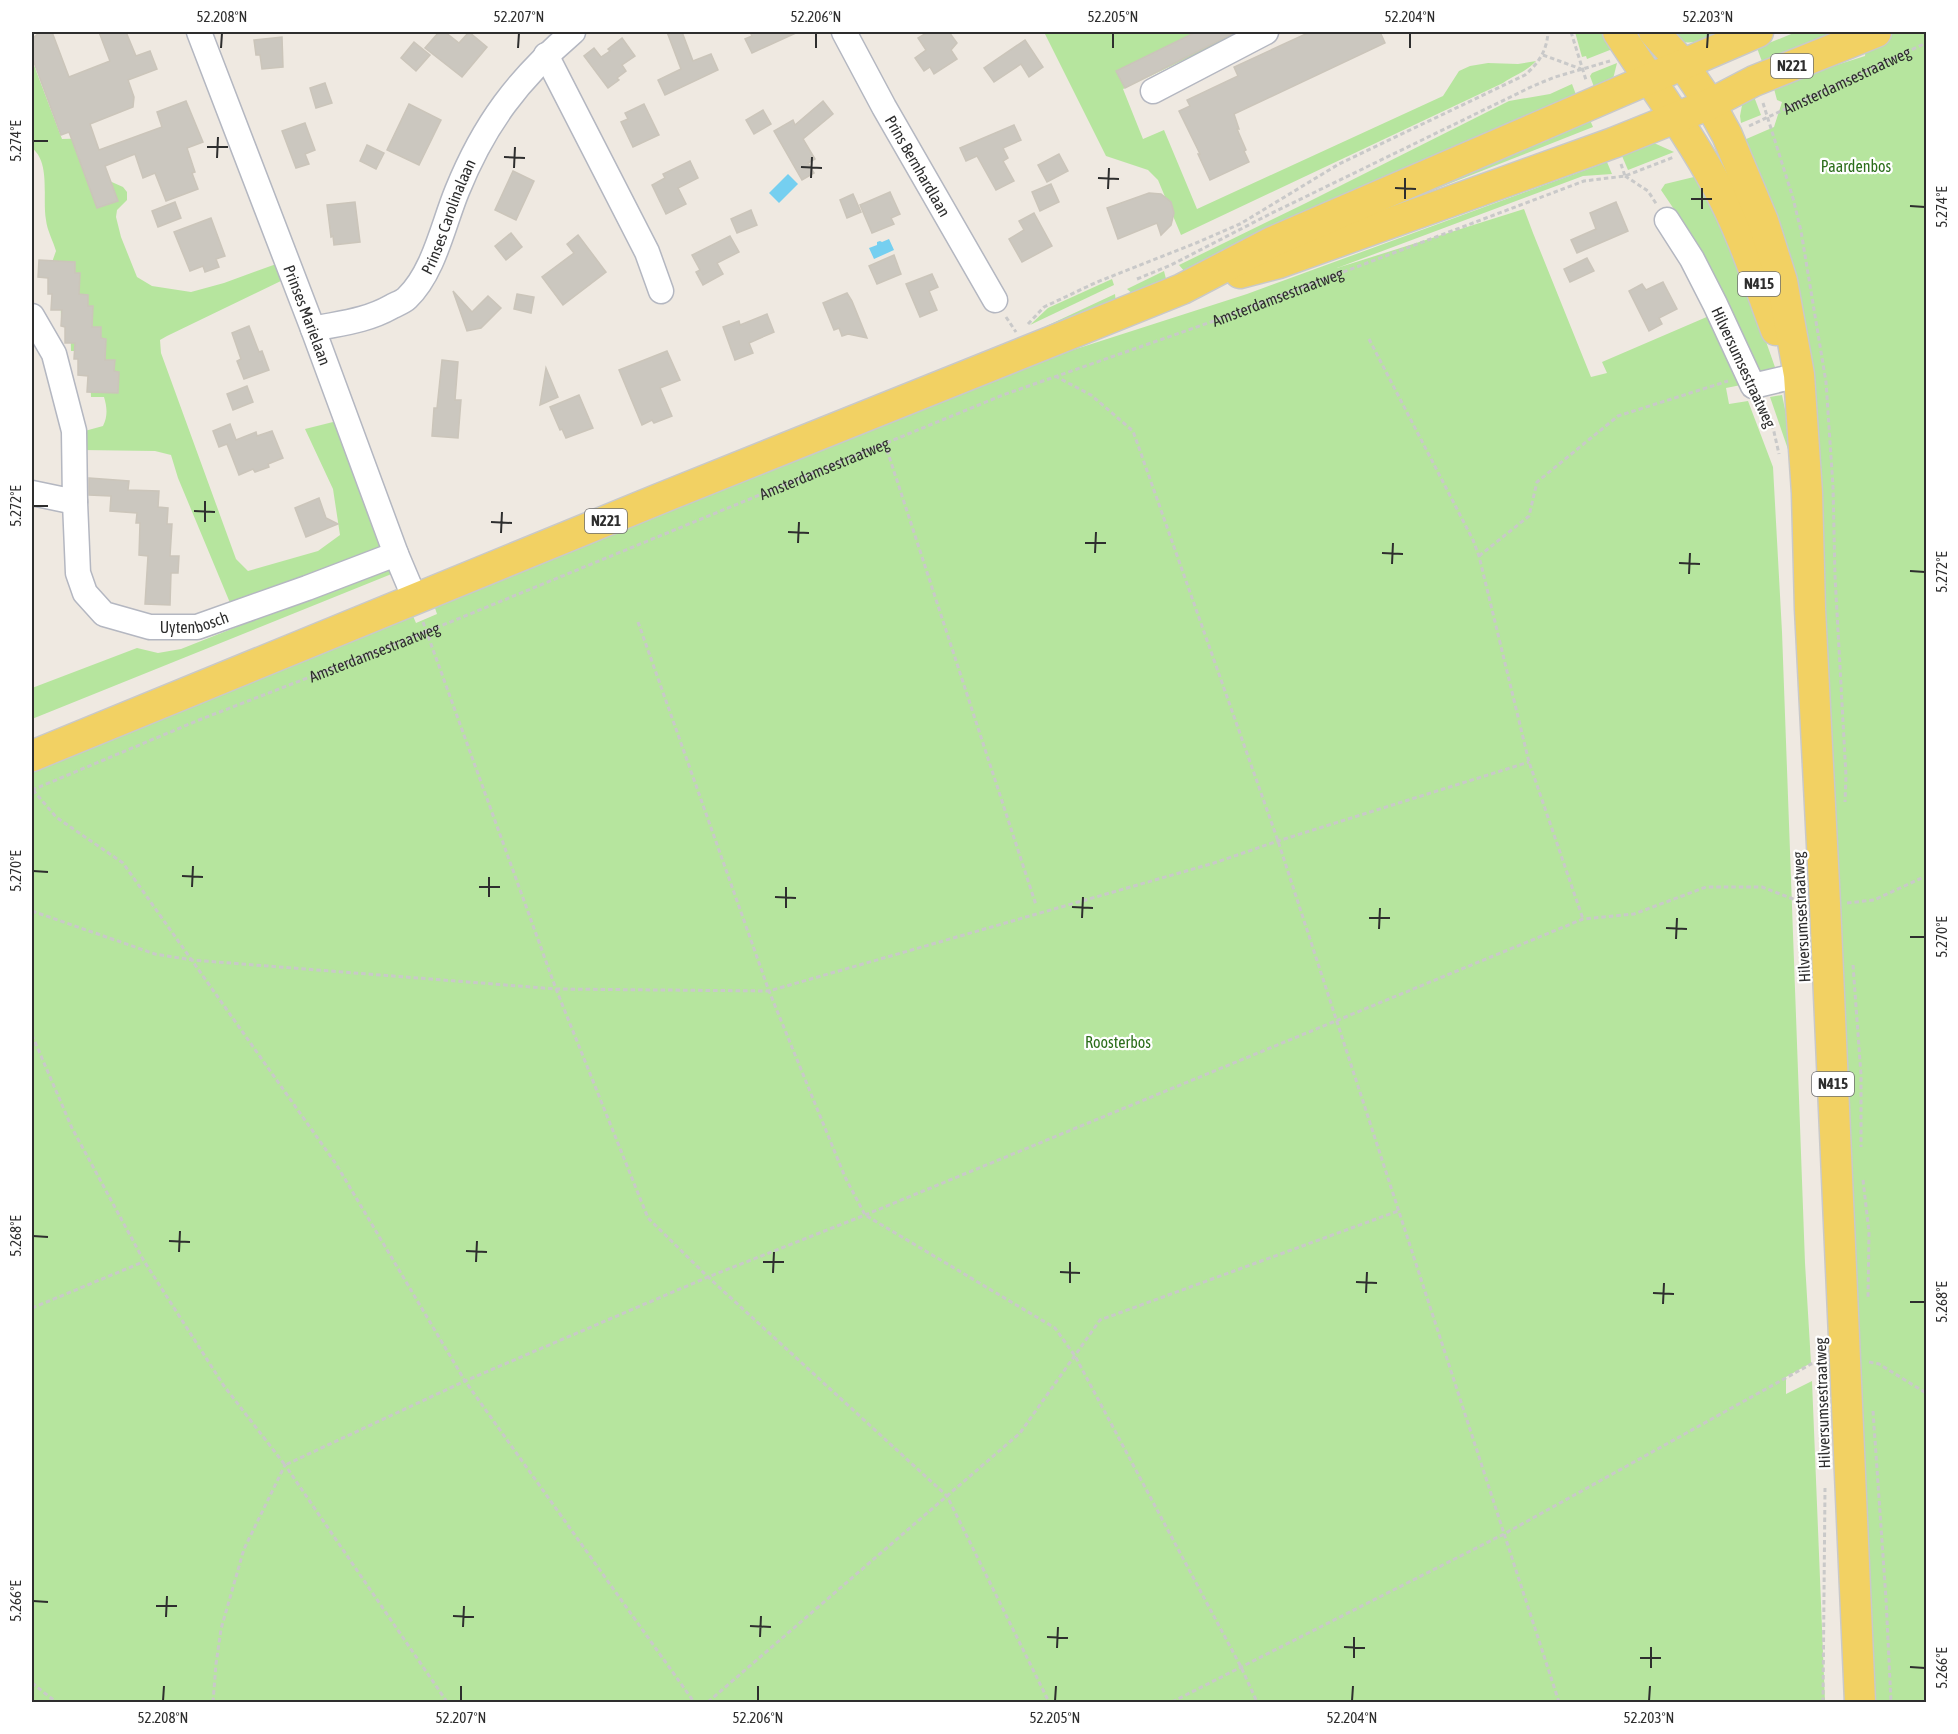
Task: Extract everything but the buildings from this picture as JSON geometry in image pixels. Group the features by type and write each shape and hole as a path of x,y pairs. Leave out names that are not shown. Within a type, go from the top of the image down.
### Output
{"main road":[{"name":"Hilversumsestraatweg","path":"1618,32 1676,117 1718,187 1738,231 1792,376"},
{"path":"1654,32 1682,63"},
{"name":"Amsterdamsestraatweg","path":"32,756 1182,289 1272,242 1758,32"},
{"name":"Amsterdamsestraatweg","path":"1182,289 1280,262 1613,143 1710,104 1754,81 1876,32"},
{"name":"N415","path":"1682,63 1710,104"},
{"name":"Hilversumsestraatweg","path":"1710,104 1727,135 1763,221 1782,281 1792,376 1793,464 1807,493 1810,609 1860,1702"}],"street":[{"name":"Prinses Marielaan","path":"199,32 415,599"},
{"name":"Prinses Carolinalaan","path":"313,329 373,317 406,298 426,273 458,189 488,126 521,81 573,32"},
{"name":"Prins Bernhardlaan","path":"844,32 884,107 995,300"},
{"path":"1154,91 1266,32"},
{"path":"546,55 647,252 661,291"},
{"name":"Hilversumsestraatweg","path":"1667,220 1692,259 1750,382"},
{"name":"Uytenbosch","path":"32,316 54,354 74,431 78,573 85,594 104,614 150,627 197,627 396,554"},
{"path":"1750,382 1792,376"},
{"path":"32,494 75,502"}],"path":[{"path":"1024,328 1044,306 1240,224 1339,164 1525,75 1535,67 1543,55 1548,32"},
{"path":"1543,55 1582,70 1571,32"},
{"name":"Amsterdamsestraatweg","path":"1768,117 1926,44"},
{"name":"Amsterdamsestraatweg","path":"32,790 200,720 426,632 1003,394 1211,322 1584,181 1625,176 1648,191 1667,220"},
{"path":"1370,339 1473,540 1479,556 1529,762 1583,919"},
{"path":"1055,376 1091,395 1133,431 1278,841 1559,1702"},
{"path":"1479,556 1529,516 1537,482 1618,416 1735,379 1750,382"},
{"name":"Hilversumsestraatweg","path":"1750,382 1793,464"},
{"path":"887,450 1036,905"},
{"path":"415,599 556,989 648,1218 708,1277 947,1496 1049,1702"},
{"path":"638,622 769,991 845,1177 865,1215 1055,1328 1075,1356 1241,1667 1257,1702"},
{"path":"32,911 155,954 192,960 556,989 769,991 1214,863 1529,762"},
{"path":"32,790 56,817 123,863 336,1164 465,1381 694,1702"},
{"path":"213,1702 221,1629 244,1549 285,1465 465,1381 708,1277 1336,1023 1583,919 1634,914 1706,887 1762,887 1825,903 1874,900 1926,876"},
{"name":"Hilversumsestraatweg","path":"1799,890 1825,903"},
{"path":"32,1035 72,1128 144,1261 224,1386 285,1465 447,1702"},
{"path":"708,1702 1020,1433 1100,1320 1398,1211"},
{"path":"32,1308 144,1261"},
{"path":"1173,1702 1504,1534 1811,1364 1845,1361 1879,1364 1926,1393"},
{"name":"Hilversumsestraatweg","path":"1823,1702 1825,1487"},
{"path":"32,1683 56,1702"}],"green space":[{"path":"1044,32 1242,32 1123,89 1143,139 1164,130 1197,209 1443,96 1459,71 1470,66 1536,61 1503,83 1181,235 1158,180 1148,170 1106,156"},
{"path":"1575,32 1605,32 1615,48 1587,59 1586,56 1582,57"},
{"path":"1682,32 1724,32 1704,40 1691,42 1671,38"},
{"path":"1796,32 1846,32 1764,67 1757,48"},
{"name":"Paardenbos","path":"1893,32 1926,32 1926,1702 1866,1702 1809,431 1744,140 1774,127 1782,102 1777,100 1773,85 1865,56 1866,43"},
{"path":"32,60 62,139 94,138 105,179 123,187 127,192 127,200 117,210 116,217 121,237 137,277 152,286 191,292 279,263 285,279 160,340 161,353 236,559 248,571 318,551 340,535 333,489 305,429 337,421 385,550 233,610 178,478 171,455 155,451 82,450 81,432 103,426 106,419 106,408 104,397 91,397 90,373 82,351 71,351 70,318 61,318 60,286 51,265 56,251 46,220 44,172 38,154 32,148"},
{"path":"1617,63 1613,79 1597,95 1590,76 1592,73"},
{"path":"1572,84 1578,100 1185,272 1179,265 1509,101 1550,94"},
{"path":"1753,94 1761,115 1741,123 1743,100"},
{"path":"1587,113 1593,127 1367,216"},
{"path":"1654,143 1674,152 1628,170 1622,156"},
{"name":"Roosterbos","path":"1607,162 1612,174 1583,176 1337,268 1524,209 1591,377 1607,373 1602,362 1709,316 1741,385 1726,388 1729,404 1748,401 1773,467 1782,632 1805,1263 1811,1363 1786,1377 1786,1394 1812,1381 1825,1702 32,1702 32,768 410,609 416,623 437,614 435,608 565,551 1001,373 1247,294"},
{"path":"1698,176 1738,262 1776,370 1761,380 1684,224 1661,190 1665,184"},
{"path":"1164,271 1166,279 1134,295 1127,289"},
{"path":"1112,279 1114,285 1030,325 1048,308"},
{"path":"1115,294 1116,304 864,402 1025,336"},
{"path":"1782,395 1790,433 1792,461 1770,397"},
{"path":"391,566 394,573 32,719 32,688 137,648 158,653 181,649"}],"water":[{"path":"788,174 798,184 779,203 769,193"},
{"path":"889,239 894,250 874,259 869,248 877,245 877,242"}]}
